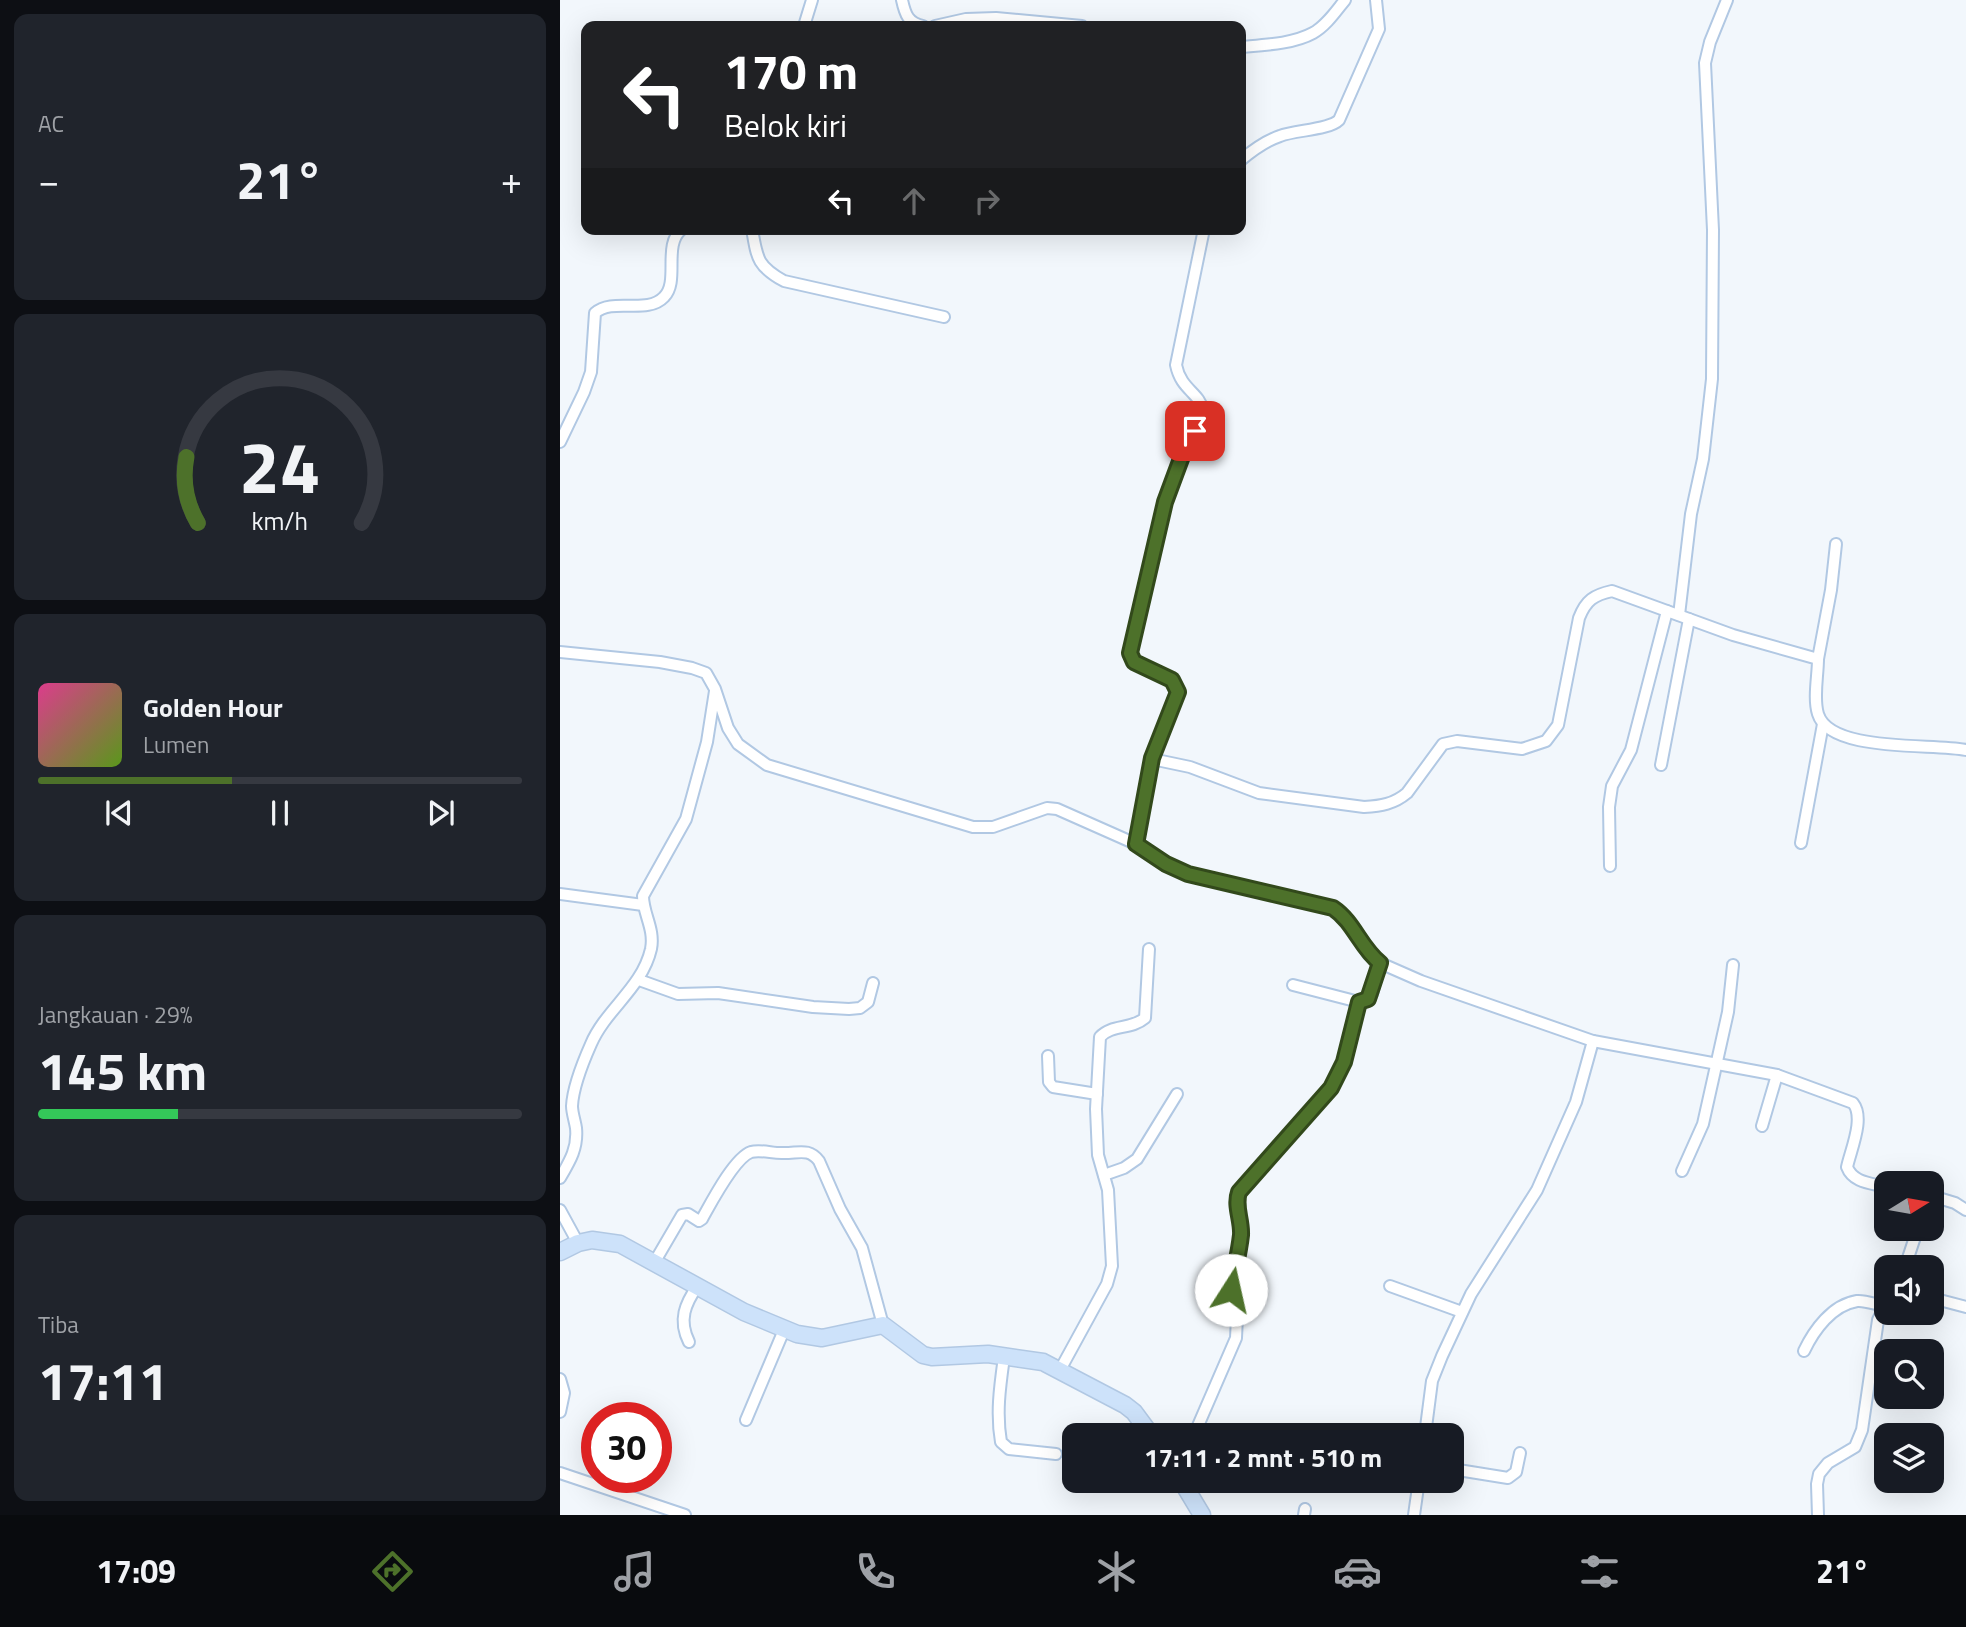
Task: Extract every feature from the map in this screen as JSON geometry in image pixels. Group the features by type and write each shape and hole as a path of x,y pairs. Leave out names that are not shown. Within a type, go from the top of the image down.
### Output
{"street":[{"path":"806,21 812,0"},
{"path":"902,0 910,21"},
{"path":"1246,46 1296,39 1313,33 1324,25 1345,0"},
{"path":"1246,156 1259,145 1277,137 1335,125 1379,29 1376,0"},
{"path":"1661,765 1684,617 1690,514 1703,459 1712,379 1713,230 1704,63 1727,0"},
{"path":"958,21 996,18 1028,21"},
{"path":"560,442 591,372 595,313 601,308 647,304 663,298 669,289 674,241 678,235"},
{"path":"753,235 760,264 769,273 784,281 944,317"},
{"path":"1136,844 1152,758 1178,692 1172,680 1134,662 1130,653 1165,502 1203,410 1200,401 1182,384 1176,365 1204,235"},
{"path":"1836,544 1831,590 1818,660 1816,703 1823,724 1834,732 1854,739 1966,750"},
{"path":"1152,758 1190,767 1259,793 1364,807 1381,806 1399,800 1443,744 1457,741 1522,749 1546,741 1558,725 1579,618 1585,604 1595,594 1612,591 1733,635 1818,660"},
{"path":"1609,866 1609,807 1612,786 1632,750 1667,611"},
{"path":"560,652 660,662 706,673 715,688 728,728 738,744 767,765 973,827 993,827 1047,808 1057,809 1136,844 1166,864 1188,874 1333,908 1350,924 1368,954 1380,963 1421,981 1593,1041 1777,1075 1853,1103 1859,1117 1847,1167 1849,1173 1860,1181 1874,1184"},
{"path":"560,1178 570,1163 577,1143 572,1107 592,1042 639,979 651,948 652,928 643,905 643,896 686,819 707,742 715,688"},
{"path":"1801,843 1823,724"},
{"path":"560,894 643,905"},
{"path":"1060,1370 1108,1284 1112,1266 1108,1190 1098,1155 1100,1037 1109,1030 1133,1026 1144,1018 1149,949"},
{"path":"1293,985 1359,1002 1368,999 1372,994 1380,963"},
{"path":"1682,1171 1703,1124 1728,1012 1733,965"},
{"path":"639,979 678,994 718,993 813,1007 849,1009 860,1008 869,1002 873,983"},
{"path":"1199,1423 1236,1338 1237,1317 1231,1290 1241,1235 1241,1220 1236,1201 1239,1192 1331,1088 1344,1062 1359,1002"},
{"path":"1427,1423 1432,1381 1462,1312 1537,1190 1576,1102 1593,1041"},
{"path":"1048,1056 1049,1082 1052,1087 1097,1094"},
{"path":"1762,1126 1777,1075"},
{"path":"1104,1175 1124,1168 1137,1159 1177,1094"},
{"path":"654,1263 682,1215 688,1214 699,1221 702,1219 739,1160 751,1152 807,1151 820,1161 862,1248 883,1325 923,1355 932,1357 988,1354 1043,1362 1125,1405 1142,1423"},
{"path":"1944,1200 1966,1210"},
{"path":"560,1210 578,1243"},
{"path":"560,1252 578,1243 603,1240 620,1244 744,1312 784,1330 811,1337 822,1338 883,1325"},
{"path":"689,1342 682,1318 688,1300 698,1285"},
{"path":"1390,1286 1462,1312"},
{"path":"1804,1351 1812,1334 1841,1307 1858,1301 1874,1303"},
{"path":"1944,1301 1966,1307"},
{"path":"1818,1515 1819,1474 1855,1447 1862,1430 1877,1325"},
{"path":"746,1420 784,1330"},
{"path":"1004,1357 998,1399 1000,1442 1009,1449 1056,1454"},
{"path":"560,1379 564,1393 560,1412"},
{"path":"1464,1471 1508,1478 1516,1472 1520,1453"},
{"path":"560,1473 684,1515"},
{"path":"1189,1493 1202,1515"},
{"path":"1414,1515 1417,1493"}],"route":[{"path":"1195,431 1185,448 1165,502 1130,653 1134,662 1172,680 1178,692 1152,758 1136,844 1166,864 1188,874 1333,908 1350,924 1368,954 1380,963 1372,994 1365,1001 1359,1002 1344,1062 1331,1088 1239,1192 1236,1201 1241,1220 1241,1235 1231,1290"}]}
